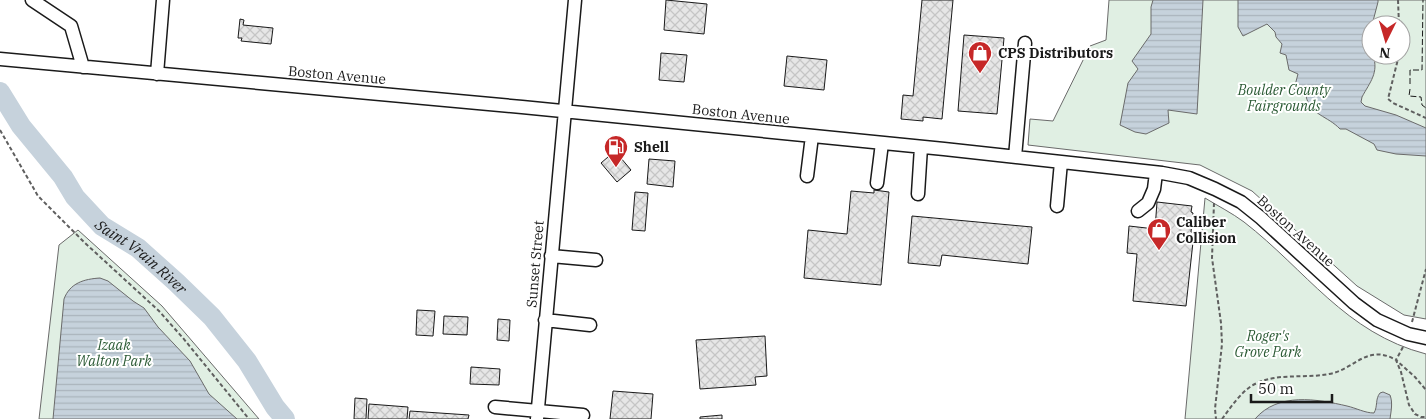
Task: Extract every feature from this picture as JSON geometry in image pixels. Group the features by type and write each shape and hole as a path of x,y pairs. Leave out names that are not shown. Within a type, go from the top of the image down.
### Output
{"street":[{"path":"32,0 71,26 83,67"},
{"path":"157,74 163,0"},
{"name":"Sunset Street","path":"537,415 575,0"},
{"path":"1015,157 1025,43"},
{"name":"Boston Avenue","path":"5,60 812,136 1156,172 1189,178 1241,202 1354,303 1377,320 1408,334 1426,338"},
{"path":"807,176 812,136"},
{"path":"878,183 882,143"},
{"path":"918,194 922,147"},
{"path":"1057,206 1061,162"},
{"path":"1138,211 1148,203 1154,189 1156,172"},
{"path":"551,256 596,260"},
{"path":"545,320 590,325"},
{"path":"495,407 537,415 583,415"}],"path":[{"path":"1398,0 1399,15"},
{"path":"1396,65 1388,98 1393,103 1426,118"},
{"path":"0,130 38,196 85,243 159,311 249,419"},
{"path":"1214,203 1212,258 1222,344 1215,409 1216,419"},
{"path":"1412,322 1426,269"},
{"path":"1396,360 1403,347"},
{"path":"1222,419 1240,395 1254,385 1267,380 1294,376 1329,374 1340,371 1364,357 1373,355 1387,356 1396,360 1426,390"},
{"path":"1396,360 1409,405 1415,414 1420,417 1426,417"}],"green space":[{"name":"Boulder County Fairgrounds","path":"1109,0 1426,0 1426,319 1404,315 1357,286 1252,191 1200,165 1028,145 1030,119 1053,121 1090,46 1106,40"},
{"name":"Roger's Grove Park","path":"1205,198 1244,222 1349,316 1397,344 1426,354 1426,419 1185,419"},
{"name":"Izaak Walton Park","path":"78,230 162,306 259,419 39,419 59,245"}],"shaded area":[{"path":"1153,0 1203,0 1197,114 1168,110 1169,123 1146,134 1135,132 1120,125 1128,83 1138,69 1132,61 1151,34 1151,7"},
{"path":"1238,0 1378,0 1375,15 1361,15 1361,65 1375,65 1375,67 1371,82 1361,102 1365,106 1396,115 1426,128 1426,156 1396,154 1377,150 1374,144 1346,129 1340,129 1315,111 1306,96 1300,95 1294,89 1298,74 1289,70 1286,55 1280,53 1282,44 1276,37 1275,32 1267,24 1243,36 1238,27"},
{"name":"Izaak Walton Park","path":"100,278 108,281 144,308 158,327 190,361 209,394 237,419 53,419 64,299 70,289 78,283 88,279"},
{"path":"1383,392 1390,395 1391,398 1390,419 1255,419 1264,410 1275,405 1286,401 1298,400 1323,401 1374,413 1378,395"}],"building":[{"path":"666,0 707,4 704,34 664,30"},
{"path":"922,0 953,0 942,119 923,117 923,121 901,119 903,95 913,96"},
{"path":"240,19 244,20 243,25 273,28 271,44 241,41 242,38 238,38"},
{"path":"964,35 1004,38 997,114 958,111"},
{"path":"661,53 687,55 684,82 659,80"},
{"path":"787,56 827,60 824,90 784,86"},
{"path":"615,151 631,170 617,182 601,163"},
{"path":"649,159 675,161 673,187 647,184"},
{"path":"874,190 889,192 881,285 804,278 808,230 847,234 851,191 874,193"},
{"path":"635,192 648,193 645,231 632,230"},
{"path":"1157,202 1192,206 1191,232 1194,233 1186,306 1133,301 1137,254 1127,253 1129,226 1155,229"},
{"path":"912,216 1032,227 1028,264 942,255 940,266 908,263"},
{"path":"417,310 435,311 433,336 416,335"},
{"path":"444,316 468,317 467,335 443,334"},
{"path":"498,319 510,320 509,341 497,340"},
{"path":"765,336 767,376 755,377 756,385 700,389 696,340"},
{"path":"471,367 500,369 499,385 470,384"},
{"path":"613,391 653,394 651,419 610,419"},
{"path":"355,398 367,399 366,419 354,419"},
{"path":"369,404 408,407 407,419 368,419"},
{"path":"410,411 469,415 468,419 409,419"},
{"path":"722,415 722,419 700,419 700,417"}],"waterway":[{"name":"Saint Vrain River","path":"0,92 21,126 63,177 75,197 102,226 138,248 212,317 247,361 275,407 285,419"}],"fence":[{"path":"1410,84 1410,70 1422,70 1423,0"},
{"path":"1410,89 1409,96 1421,97 1422,105 1426,108"}],"place":[{"name":"CPS Distributors","path":"980,74"},
{"name":"Shell","path":"616,168"},
{"name":"Caliber Collision","path":"1159,251"}]}
